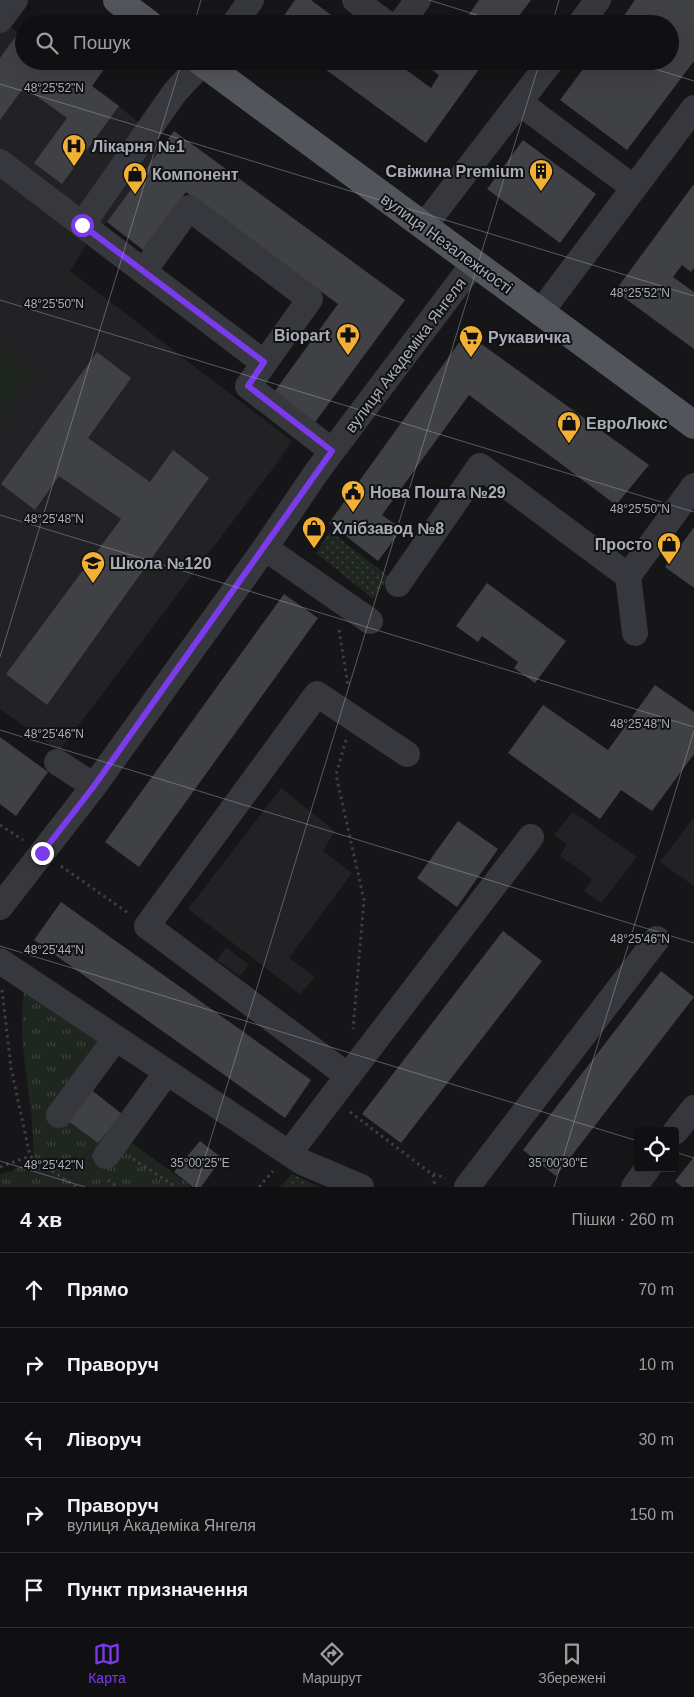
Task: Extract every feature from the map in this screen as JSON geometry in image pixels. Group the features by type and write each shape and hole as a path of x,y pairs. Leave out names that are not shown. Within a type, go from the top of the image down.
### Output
{"main road":[{"path":"117,0 137,15"},
{"name":"вулиця Незалежності","path":"213,70 694,425"}],"street":[{"path":"0,20 15,0"},
{"path":"355,0 375,15"},
{"path":"407,15 418,0"},
{"path":"587,15 598,0"},
{"path":"82,225 175,92 195,70"},
{"path":"424,226 544,70"},
{"path":"520,102 634,188"},
{"path":"540,313 694,108"},
{"path":"0,162 264,362"},
{"path":"144,271 189,208 310,299 248,386 332,451"},
{"name":"вулиця Академіка Янгеля","path":"0,907 94,786 265,548 332,451 474,262"},
{"path":"398,584 480,466 628,576"},
{"path":"634,633 628,576 694,486"},
{"path":"265,548 370,621"},
{"path":"348,1076 146,926 317,694 407,754"},
{"path":"57,762 94,786"},
{"path":"290,1152 531,837"},
{"path":"467,1187 656,939"},
{"path":"1,974 116,1038 290,1152 302,1162 361,1187"},
{"path":"59,1115 116,1038"},
{"path":"114,1164 167,1072"},
{"path":"679,1127 694,1108"},
{"path":"634,1187 645,1172"}],"path":[{"path":"332,595 344,656 352,717 336,776 364,900"},
{"path":"0,825 146,926"},
{"path":"1,974 11,1068 30,1156 76,1187"},
{"path":"0,1167 30,1156"},
{"path":"114,1164 118,1187"},
{"path":"114,1164 176,1187"}],"shaded area":[{"name":"Школа №120","path":"0,19 15,30 15,70 104,70 92,86 166,143 107,222 94,232 70,271 292,441 59,751 0,709"},
{"path":"281,788 335,831 323,851 352,873 289,958 315,977 300,994 188,909"},
{"path":"573,812 637,857 601,903 584,891 592,879 560,856 567,844 554,835"},
{"path":"694,817 694,886 660,862"},
{"path":"226,947 249,965 239,976 217,960"}],"green space":[{"path":"0,348 34,374 0,418"},
{"path":"330,531 389,577 373,599 316,553"},
{"path":"25,986 112,1043 65,1120 98,1143 110,1129 192,1187 0,1187 0,1174 12,1171 15,1168 34,1164 32,1116 22,1032"},
{"path":"292,1174 319,1187 280,1187"}],"building":[{"path":"295,0 311,0 331,15 284,15"},
{"path":"479,0 531,0 520,15 468,15"},
{"path":"635,0 694,0 694,61 627,150 560,100 582,70 679,70 679,15 624,15"},
{"path":"15,37 15,70 104,70 92,86 119,106 62,184 34,163 67,118 24,87 0,120 0,58"},
{"path":"326,70 406,70 431,88 439,75 432,70 479,70 426,143"},
{"path":"174,131 405,300 313,425 272,395 338,304 186,192 143,250 107,222"},
{"name":"Свіжина Premium","path":"523,140 596,194 560,243 487,189"},
{"path":"694,184 694,268 691,272 682,265 673,277 694,292 694,349 615,291"},
{"path":"466,333 649,465 616,505 469,395 382,515 402,529 378,561 329,523"},
{"path":"97,352 131,378 88,438 150,482 173,450 209,478 47,705 6,674 121,519 59,476 35,510 1,484"},
{"path":"694,527 694,588 665,567"},
{"path":"487,583 566,641 535,683 514,668 518,662 482,636 478,642 456,626"},
{"path":"284,594 318,618 139,867 105,842"},
{"path":"655,685 694,712 694,754 652,811 621,790 600,819 508,753 543,705 608,750"},
{"path":"0,737 48,772 16,816 0,804"},
{"path":"458,821 498,849 457,907 417,878"},
{"path":"61,902 311,1080 285,1118 34,940"},
{"path":"503,931 542,961 401,1143 362,1114"},
{"path":"661,971 694,997 556,1176 523,1150"},
{"path":"89,1088 122,1114 98,1143 65,1119"},
{"path":"200,1141 222,1158 201,1187 193,1187 174,1172"},
{"path":"694,1157 694,1187 682,1187 675,1181"}],"place":[{"name":"Лікарня №1","path":"74,167"},
{"name":"Свіжина Premium","path":"541,192"},
{"name":"Компонент","path":"135,195"},
{"name":"Biopart","path":"348,356"},
{"name":"Рукавичка","path":"471,358"},
{"name":"ЕвроЛюкс","path":"569,444"},
{"name":"Нова Пошта №29","path":"353,513"},
{"name":"Хлібзавод №8","path":"314,549"},
{"name":"Просто","path":"669,565"},
{"name":"Школа №120","path":"93,584"}],"route":[{"path":"42,853 94,786 265,548 332,451 248,386 264,362 94,232 82,225"}]}
